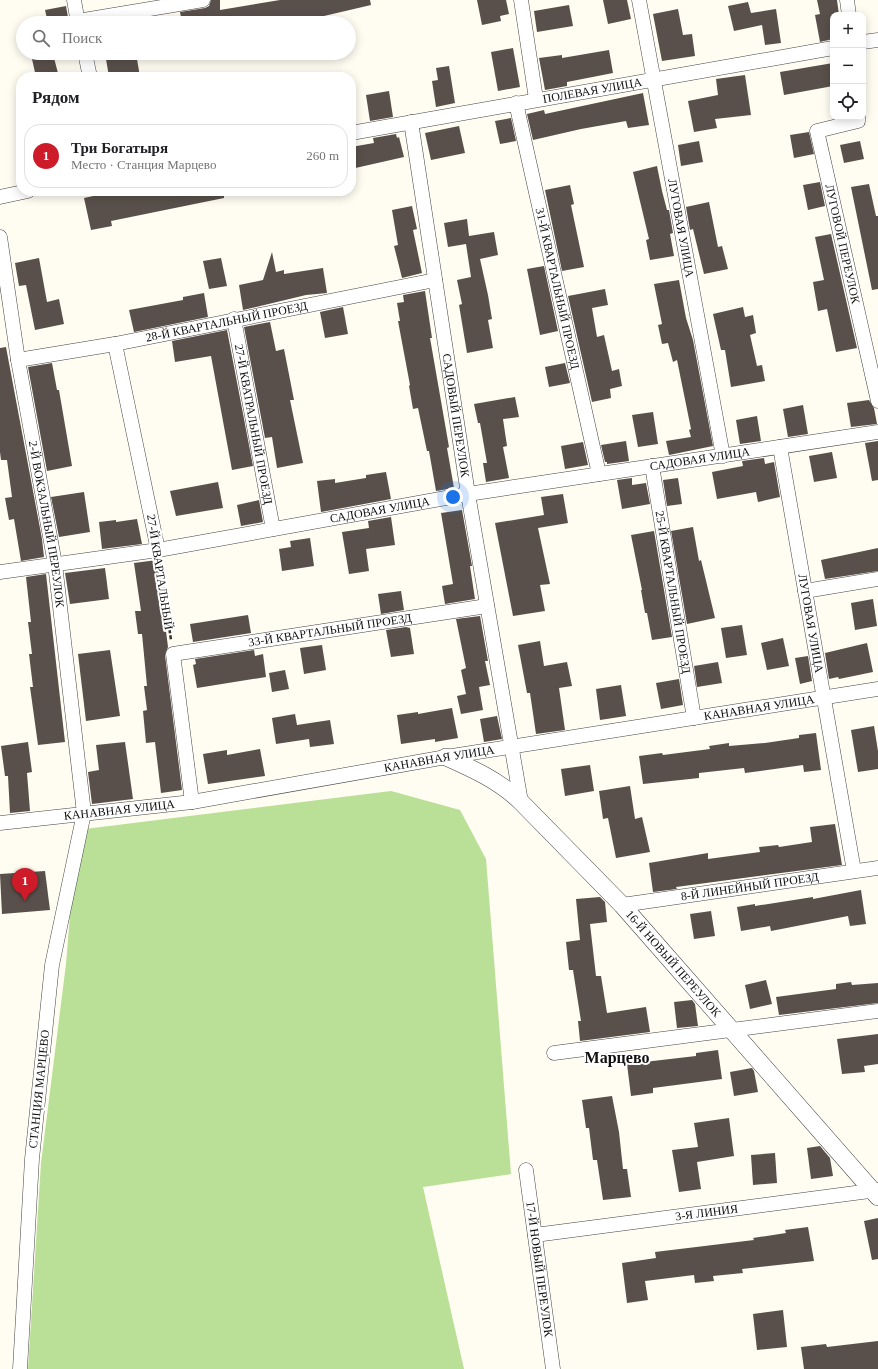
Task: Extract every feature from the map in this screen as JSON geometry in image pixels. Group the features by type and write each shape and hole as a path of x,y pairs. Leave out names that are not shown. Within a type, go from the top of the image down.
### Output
{"street":[{"path":"74,0 77,16"},
{"path":"112,16 203,0"},
{"path":"521,0 536,99"},
{"name":"ЛУГОВАЯ УЛИЦА","path":"639,0 723,456"},
{"path":"847,0 849,12"},
{"path":"866,42 878,40"},
{"name":"ПОЛЕВАЯ УЛИЦА","path":"356,132 536,99 830,49"},
{"path":"86,60 89,72"},
{"name":"31-Й КВАРТАЛЬНЫЙ ПРОЕЗД","path":"516,103 599,474"},
{"name":"ЛУГОВОЙ ПЕРЕУЛОК","path":"858,120 817,131 878,401"},
{"name":"САДОВЫЙ ПЕРЕУЛОК","path":"411,122 468,494 521,802"},
{"path":"0,197 16,194"},
{"name":"2-Й ВОКЗАЛЬНЫЙ ПЕРЕУЛОК","path":"0,237 18,360 55,564 84,813"},
{"name":"28-Й КВАРТАЛЬНЫЙ ПРОЕЗД","path":"18,360 115,344 435,280"},
{"name":"27-Й КВАТРАЛЬНЫЙ ПРОЕЗД","path":"234,319 273,530"},
{"name":"27-Й КВАРТАЛЬНЫЙ","path":"115,344 158,550"},
{"name":"САДОВАЯ УЛИЦА","path":"0,572 158,550 468,494 878,432"},
{"name":"ЛУГОВАЯ УЛИЦА","path":"780,447 854,871"},
{"name":"25-Й КВАРТАЛЬНЫЙ ПРОЕЗД","path":"652,466 694,718"},
{"path":"805,591 878,579"},
{"name":"33-Й КВАРТАЛЬНЫЙ ПРОЕЗД","path":"174,654 487,606"},
{"path":"174,654 192,802"},
{"name":"КАНАВНАЯ УЛИЦА","path":"0,823 192,802 512,746 878,688"},
{"name":"16-Й НОВЫЙ ПЕРЕУЛОК","path":"446,757 484,774 510,791 521,802 622,905 876,1192"},
{"name":"СТАНЦИЯ МАРЦЕВО","path":"20,1369 32,1159 52,965 84,813"},
{"name":"8-Й ЛИНЕЙНЫЙ ПРОЕЗД","path":"622,905 878,868"},
{"path":"554,1053 878,1011"},
{"name":"17-Й НОВЫЙ ПЕРЕУЛОК","path":"526,1170 553,1369"},
{"name":"3-Я ЛИНИЯ","path":"535,1235 876,1192"}],"path":[{"name":"27-Й КВАРТАЛЬНЫЙ","path":"158,550 174,654"}],"green space":[{"path":"391,791 460,810 486,859 511,1174 423,1187 464,1369 28,1369 41,1163 66,964 77,830"}],"building":[{"path":"211,0 220,0 220,10 280,0 370,0 371,5 324,16 181,16 180,12 209,6"},
{"path":"477,0 506,0 509,14 500,16 501,21 482,25"},
{"path":"603,0 627,0 631,19 608,24"},
{"path":"817,0 837,0 839,12 830,12 830,40 820,42 815,15 820,14"},
{"path":"748,2 751,13 776,9 781,43 765,45 762,25 734,31 728,6"},
{"path":"569,5 573,26 537,32 534,11"},
{"path":"66,6 68,16 46,16 45,10"},
{"path":"678,9 683,35 692,34 695,56 662,61 653,14"},
{"path":"513,48 520,87 498,91 491,52"},
{"path":"609,50 613,73 567,82 567,86 545,90 539,58 562,55 562,58"},
{"path":"32,60 55,60 58,72 35,72"},
{"path":"106,60 137,60 139,72 108,72"},
{"path":"830,64 830,87 784,95 780,72"},
{"path":"449,66 455,103 436,107 432,81 438,80 436,68"},
{"path":"745,75 751,115 715,119 717,128 694,132 688,101 718,95 716,79"},
{"path":"389,91 393,117 370,121 366,95"},
{"path":"643,93 649,125 628,128 626,121 533,140 527,114 544,110 545,114"},
{"path":"511,118 516,141 500,144 495,121"},
{"path":"459,126 465,153 431,160 425,133"},
{"path":"809,132 814,154 794,158 790,135"},
{"path":"396,134 397,138 399,137 404,157 356,168 356,146 374,143 373,138"},
{"path":"699,141 703,162 681,166 678,145"},
{"path":"860,141 864,159 844,163 840,145"},
{"path":"657,166 667,210 669,210 673,233 670,234 674,256 650,260 646,240 649,239 633,172"},
{"path":"820,182 825,206 808,210 803,185"},
{"path":"869,184 876,216 878,216 878,289 872,290 851,187"},
{"path":"570,185 574,204 571,205 584,267 562,271 545,190"},
{"path":"93,196 224,196 224,198 111,221 112,226 91,230 84,198"},
{"path":"709,202 718,247 722,246 728,269 704,274 693,229 690,230 686,207"},
{"path":"412,206 417,229 413,230 422,273 402,278 394,246 398,245 392,210"},
{"path":"467,219 469,236 494,232 498,255 480,259 492,319 488,320 493,348 467,353 459,305 462,304 457,280 471,277 466,244 448,247 444,223"},
{"path":"831,234 857,348 836,352 827,309 818,311 813,282 824,280 815,237"},
{"path":"272,252 276,272 284,270 284,274 323,268 327,293 306,295 243,310 239,285 263,280"},
{"path":"39,258 47,302 59,299 64,324 35,330 26,285 19,286 15,263"},
{"path":"221,258 227,286 209,289 203,261"},
{"path":"544,266 558,331 540,335 527,269"},
{"path":"679,280 686,318 693,340 713,446 669,455 666,441 691,437 689,430 691,429 677,360 673,362 668,343 662,344 658,325 662,324 654,284"},
{"path":"605,289 608,305 592,308 597,337 604,335 612,371 619,369 622,386 610,389 611,398 592,402 568,296"},
{"path":"425,291 432,338 430,338 449,447 447,448 454,488 436,491 429,451 427,451 418,408 413,409 398,321 400,321 397,303 404,302 403,295"},
{"path":"204,293 208,317 134,332 129,310 183,300 183,297"},
{"path":"343,307 348,334 325,338 320,312"},
{"path":"743,307 745,317 753,315 756,333 750,335 757,366 762,365 765,381 731,387 725,350 721,350 713,314"},
{"path":"270,322 276,351 284,349 294,400 290,400 303,463 277,468 272,437 265,438 244,327"},
{"path":"227,330 253,466 232,470 211,356 175,362 172,341"},
{"path":"6,347 42,539 44,557 21,561 14,519 9,520 5,498 12,497 7,460 1,460 0,452 0,348"},
{"path":"52,363 57,390 59,390 72,466 47,471 28,367"},
{"path":"565,363 570,383 549,387 545,367"},
{"path":"515,397 519,417 503,419 507,446 503,447 509,478 486,482 483,463 487,463 480,423 478,423 474,404"},
{"path":"869,400 874,408 877,424 851,427 847,403"},
{"path":"803,405 808,434 788,437 783,409"},
{"path":"653,412 658,444 638,447 632,415"},
{"path":"757,416 761,441 740,444 736,420"},
{"path":"626,441 629,461 607,464 607,462 605,462 601,445"},
{"path":"878,441 878,480 872,481 865,443"},
{"path":"583,442 588,465 565,469 561,446"},
{"path":"832,452 837,478 814,482 809,456"},
{"path":"764,458 765,464 774,462 780,497 758,502 756,492 717,499 712,472 743,466 742,461"},
{"path":"386,472 391,499 321,512 317,481 335,479 335,483 366,478 366,475"},
{"path":"632,478 632,485 646,483 650,504 622,509 617,480"},
{"path":"678,478 682,504 667,506 663,480"},
{"path":"218,482 223,508 176,516 170,491"},
{"path":"84,492 90,532 59,537 51,497"},
{"path":"563,494 568,523 538,528 550,584 540,585 545,611 513,616 495,523 544,515 541,497"},
{"path":"259,500 263,522 241,526 237,505"},
{"path":"462,510 472,566 470,566 475,599 445,604 442,586 453,584 441,513"},
{"path":"391,517 395,545 366,549 369,571 349,574 342,532 369,528 368,521"},
{"path":"137,519 142,544 102,549 99,522 116,520 116,522"},
{"path":"693,527 699,561 701,560 715,618 687,624 671,531"},
{"path":"654,531 672,637 652,640 647,613 645,613 631,535"},
{"path":"310,538 314,566 282,571 279,549 291,547 290,541"},
{"path":"878,548 878,571 825,579 821,560"},
{"path":"157,560 168,647 165,655 182,790 161,793 155,742 146,743 143,711 147,710 144,686 147,686 142,634 138,634 135,611 141,611 134,563"},
{"path":"105,568 109,599 70,604 65,573"},
{"path":"46,574 65,742 38,745 30,687 33,687 29,654 32,654 28,622 31,622 26,577"},
{"path":"401,591 404,610 381,614 378,594"},
{"path":"873,599 877,626 855,630 851,603"},
{"path":"248,615 251,633 193,642 190,624"},
{"path":"480,616 488,661 485,661 490,685 479,687 483,710 461,714 457,696 466,694 461,670 466,668 456,619"},
{"path":"742,625 747,655 726,658 721,628"},
{"path":"406,627 410,628 414,654 391,657 386,630"},
{"path":"783,638 789,666 767,670 761,643"},
{"path":"540,641 544,666 567,662 572,686 559,688 565,730 536,734 530,693 527,693 518,645"},
{"path":"867,643 873,672 839,679 838,677 829,679 825,653"},
{"path":"322,645 326,670 304,674 300,648"},
{"path":"110,650 120,716 86,721 78,654"},
{"path":"254,650 255,656 263,654 266,677 197,688 193,665 196,664 195,659"},
{"path":"808,656 812,681 800,684 795,658"},
{"path":"718,662 722,683 697,687 694,666"},
{"path":"285,670 289,689 272,692 269,673"},
{"path":"679,679 683,705 661,709 656,683"},
{"path":"621,685 626,716 600,720 596,689"},
{"path":"452,708 458,738 435,742 435,739 401,744 397,715 418,712 418,714"},
{"path":"295,714 297,725 330,720 334,744 310,747 309,739 276,744 272,718"},
{"path":"497,716 502,739 484,742 480,719"},
{"path":"874,726 878,751 878,769 858,772 851,730"},
{"path":"816,733 821,770 804,772 803,765 745,773 744,768 699,773 699,778 643,784 639,756 662,753 663,755 710,749 709,746 729,743 729,746 765,743 799,738 799,735"},
{"path":"28,742 32,772 27,773 30,811 10,813 8,776 5,776 1,746"},
{"path":"125,742 133,799 92,804 88,772 99,770 96,745"},
{"path":"260,749 265,776 208,784 203,754 227,750 227,755"},
{"path":"590,765 594,791 565,796 561,769"},
{"path":"630,786 635,819 642,817 650,852 616,858 608,818 603,819 599,791"},
{"path":"835,824 842,865 676,887 677,889 653,892 649,863 708,853 708,859 760,852 759,847 778,845 779,847 812,842 810,827"},
{"path":"45,871 50,910 2,914 0,874"},
{"path":"861,890 866,924 850,926 848,916 771,931 770,926 741,931 737,907 755,904 755,906 813,897 813,899"},
{"path":"600,897 605,902 607,922 590,924 596,976 601,976 607,1013 646,1007 650,1032 580,1041 578,1021 581,1021 573,970 569,970 566,942 580,940 576,899"},
{"path":"711,911 715,936 694,939 690,914"},
{"path":"766,980 772,1004 750,1009 745,985"},
{"path":"851,982 852,985 878,983 878,1003 779,1015 776,997 836,989 836,984"},
{"path":"692,1000 695,1004 698,1026 677,1028 674,1002"},
{"path":"878,1034 878,1064 864,1066 865,1072 842,1074 837,1039"},
{"path":"718,1050 722,1079 653,1088 653,1093 631,1096 627,1064 696,1056 696,1053"},
{"path":"752,1068 754,1071 758,1092 734,1096 730,1072"},
{"path":"612,1096 619,1132 623,1169 627,1169 631,1197 603,1200 597,1160 593,1160 589,1128 586,1128 582,1100"},
{"path":"729,1118 734,1156 697,1162 701,1189 679,1192 672,1150 698,1147 694,1123"},
{"path":"820,1146 830,1158 833,1176 811,1179 807,1148"},
{"path":"775,1153 777,1183 753,1185 751,1155"},
{"path":"878,1218 878,1259 872,1260 864,1221"},
{"path":"808,1227 814,1261 742,1269 743,1273 713,1276 714,1281 695,1283 694,1275 645,1281 648,1300 627,1303 622,1263 656,1258 655,1252 754,1240 753,1238 786,1233 785,1230"},
{"path":"783,1310 787,1347 757,1350 753,1314"},
{"path":"878,1341 878,1369 804,1369 801,1347 826,1344 827,1347"}],"place":[{"name":"Три Богатыря","path":"25,901"}],"district":[{"name":"Марцево","path":"617,1057"}]}
